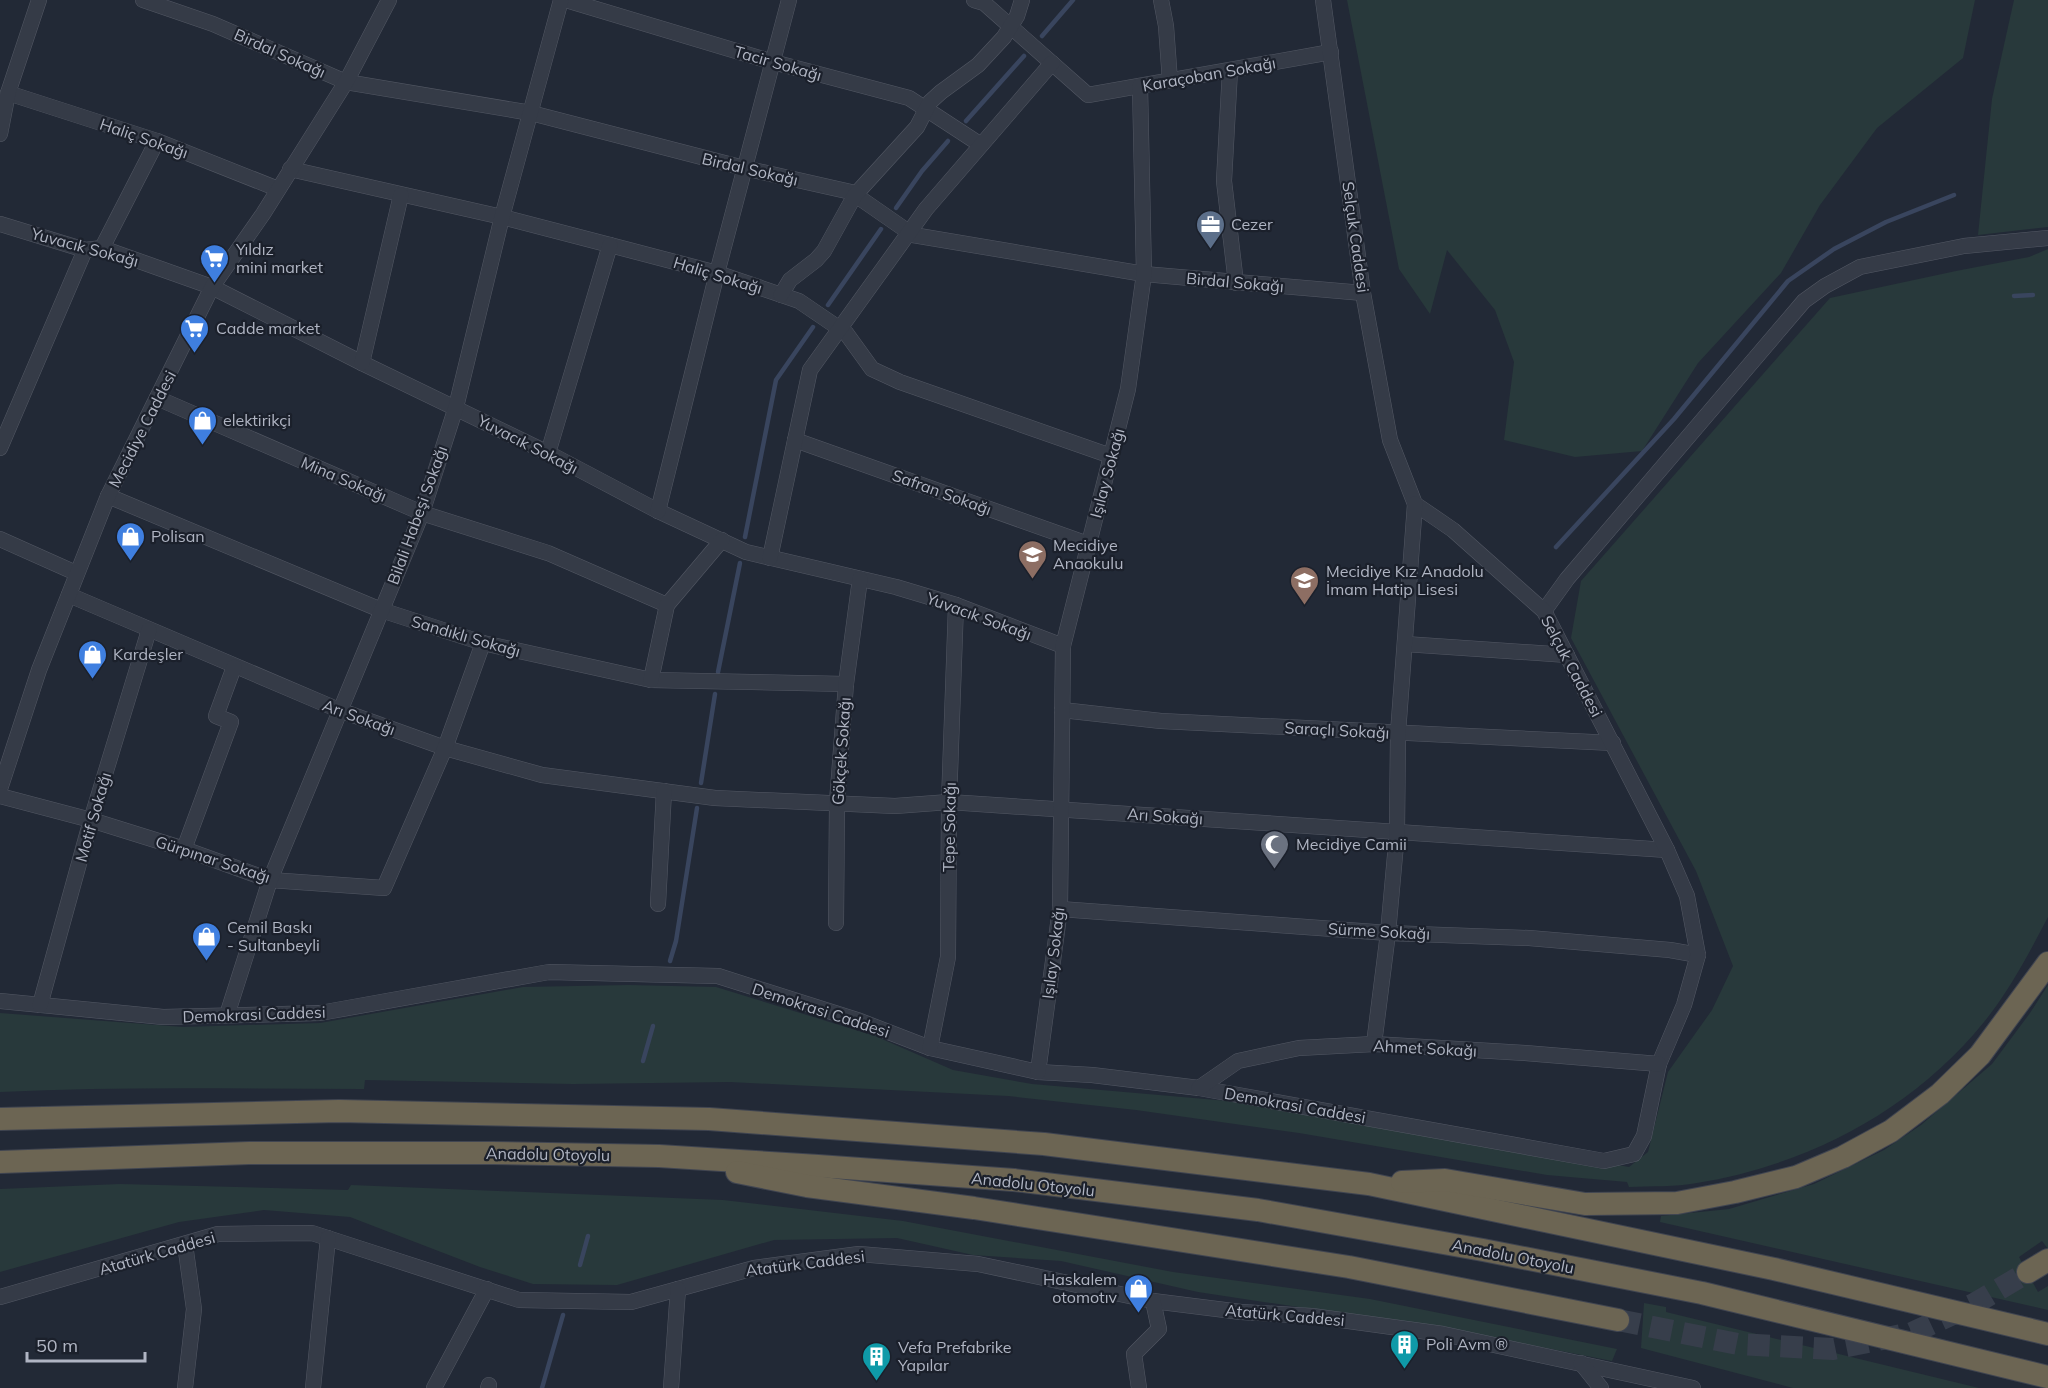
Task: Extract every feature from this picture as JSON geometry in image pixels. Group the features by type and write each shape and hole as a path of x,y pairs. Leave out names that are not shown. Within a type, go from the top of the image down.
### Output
{"highway":[{"path":"1369,1184 1445,1180 1585,1204 1677,1203 1796,1177 1843,1157 1891,1131 1940,1094 1980,1055 2048,963"},
{"path":"0,1119 339,1111 709,1119 1044,1144 1369,1184 1774,1269 2048,1334"},
{"name":"Anadolu Otoyolu","path":"0,1162 249,1153 492,1153 659,1156 1014,1180 1258,1210 1483,1250 1702,1293 2048,1377"},
{"path":"659,1156 807,1186 974,1208 1348,1267 1618,1320"},
{"path":"2028,1272 2048,1260"}],"street":[{"path":"0,134 8,93 39,0"},
{"name":"Birdal Sokağı","path":"143,0 213,24 345,81 531,113 744,168 851,192 914,235 1144,274 1363,293"},
{"name":"Mecidiye Caddesi","path":"0,789 39,670 108,496 212,287 263,214 345,81 389,0"},
{"name":"Tacir Sokağı","path":"564,0 773,62 909,98 981,145"},
{"name":"Bilali Habeşi Sokağı","path":"226,1015 270,880 422,513 456,407 502,217 564,0"},
{"path":"658,511 717,273 789,0"},
{"path":"770,558 810,370 926,209 1052,63 984,3 974,0"},
{"path":"781,295 790,280 824,251 855,195 916,127 926,108 941,92 978,65 1011,27 1022,0"},
{"path":"1161,0 1166,26 1170,81"},
{"name":"Selçuk Caddesi","path":"1323,0 1363,293 1390,440 1415,504 1453,530 1544,611 1667,850 1687,896 1698,955 1684,1005 1659,1064 1644,1136 1634,1154"},
{"name":"Karaçoban Sokağı","path":"1052,63 1088,95 1331,52"},
{"path":"1230,70 1224,182 1236,283"},
{"name":"Işılay Sokağı","path":"1038,1072 1060,909 1063,646 1128,389 1144,274 1140,86"},
{"name":"Haliç Sokağı","path":"8,93 157,141 278,189"},
{"path":"102,248 157,141"},
{"name":"Haliç Sokağı","path":"290,169 502,217 610,245 717,273 799,301 846,333 872,369 900,382 1112,456"},
{"path":"362,363 401,195"},
{"name":"Yuvacık Sokağı","path":"0,224 85,250 102,248 212,287 548,453 658,511 746,552 896,587 956,605 1063,646"},
{"path":"1544,611 1567,579 1804,301 1825,286 1860,267 1964,246 2048,238"},
{"path":"548,453 610,245"},
{"path":"0,448 85,250"},
{"name":"Mina Sokağı","path":"157,398 422,513 548,553 667,605"},
{"name":"Safran Sokağı","path":"795,440 1088,544"},
{"name":"Sandıklı Sokağı","path":"108,496 381,610 483,643 651,680 846,684"},
{"path":"1374,1044 1388,933 1397,833 1398,733 1415,504"},
{"path":"0,539 76,573"},
{"path":"651,680 667,605 722,540"},
{"name":"Gökçek Sokağı","path":"836,923 837,802 846,684 860,579"},
{"name":"Arı Sokağı","path":"69,595 339,710 445,748 542,775 715,798 895,806 949,802 1060,808 1667,850"},
{"name":"Tepe Sokağı","path":"930,1047 948,957 949,802 956,605"},
{"name":"Motif Sokağı","path":"40,1005 91,820 149,630"},
{"name":"Gürpınar Sokağı","path":"0,795 184,849 270,880 384,888 445,748 483,643"},
{"path":"1405,644 1567,655"},
{"path":"184,849 231,722 216,716 234,667"},
{"name":"Saraçlı Sokağı","path":"1062,710 1161,721 1612,743"},
{"path":"658,904 663,791"},
{"name":"Sürme Sokağı","path":"1060,909 1388,933 1530,938 1670,950 1698,955"},
{"name":"Demokrasi Caddesi","path":"0,1000 163,1017 320,1013 549,972 718,976 860,1021 930,1047 1038,1072 1092,1075 1199,1088 1604,1161 1634,1154"},
{"name":"Ahmet Sokağı","path":"1199,1088 1238,1062 1299,1048 1374,1044 1659,1064"},
{"name":"Atatürk Caddesi","path":"0,1297 218,1234 312,1233 519,1300 631,1302 754,1268 860,1254 978,1264 1153,1301 1241,1312 1312,1316 1443,1334 1693,1388"},
{"path":"312,1388 328,1238"},
{"path":"184,1388 194,1310 185,1244"},
{"path":"672,1388 678,1288"},
{"path":"434,1388 487,1289"},
{"path":"1140,1388 1134,1354 1159,1329 1153,1301"},
{"path":"1581,1363 1601,1388"}],"shaded area":[{"path":"1347,0 1975,0 1963,58 1877,128 1820,205 1781,273 1698,363 1642,451 1575,457 1504,440 1514,362 1495,310 1447,250 1430,314 1399,269"},
{"path":"2014,0 2048,0 2048,227 1978,235 1992,99"},
{"path":"2048,249 2048,917 2002,997 1984,1022 1956,1053 1925,1082 1891,1107 1856,1129 1818,1147 1779,1163 1738,1175 1672,1186 1629,1187 1627,1182 1547,1175 1299,1133 1136,1110 1008,1096 730,1082 573,1084 365,1080 364,1089 136,1088 0,1092 0,1013 183,1027 320,1023 523,987 629,985 716,987 875,1036 953,1070 1032,1084 1228,1101 1428,1131 1629,1167 1648,1152 1668,1072 1712,1010 1733,966 1696,871 1571,638 1581,581 1830,298 2029,257"},
{"path":"2048,985 2048,1249 2042,1241 2019,1257 2038,1292 2048,1286 2048,1310 1660,1222 1661,1216 1729,1209 1814,1184 1884,1150 1921,1125 1992,1064"},
{"path":"120,1184 348,1190 351,1185 723,1200 903,1221 1173,1272 1370,1299 1617,1349 1612,1361 1464,1332 1198,1292 1061,1261 973,1255 897,1238 774,1240 617,1285 533,1284 480,1267 350,1217 264,1210 179,1222 0,1272 0,1189"},
{"path":"1644,1303 1666,1307 1666,1312 1979,1388 1793,1388 1641,1348"}],"waterway":[{"path":"1042,36 1073,0"},
{"path":"966,121 1024,56"},
{"path":"896,208 922,171 948,141"},
{"path":"1556,547 1674,419 1788,281 1834,249 1886,222 1954,195"},
{"path":"828,305 881,229"},
{"path":"2014,296 2033,295"},
{"path":"745,537 776,380 813,327"},
{"path":"718,672 740,563"},
{"path":"701,783 715,694"},
{"path":"670,961 676,941 697,808"},
{"path":"643,1061 653,1026"},
{"path":"580,1265 588,1236"},
{"path":"542,1388 563,1315"}],"tunnel":[{"path":"1618,1320 1738,1344 1833,1349 1912,1333 1974,1304 2028,1272"}],"place":[{"name":"Cezer","path":"1210,250"},
{"name":"Yıldız mini market","path":"215,284"},
{"name":"Cadde market","path":"195,354"},
{"name":"elektirikçi","path":"202,446"},
{"name":"Polisan","path":"130,562"},
{"name":"Mecidiye Anaokulu","path":"1032,580"},
{"name":"Mecidiye Kız Anadolu İmam Hatip Lisesi","path":"1305,606"},
{"name":"Kardeşler","path":"92,680"},
{"name":"Mecidiye Camii","path":"1275,870"},
{"name":"Cemil Baskı - Sultanbeyli","path":"206,962"},
{"name":"Haskalem otomotıv","path":"1138,1314"},
{"name":"Poli Avm ®","path":"1405,1370"},
{"name":"Vefa Prefabrike Yapılar","path":"877,1382"}]}
